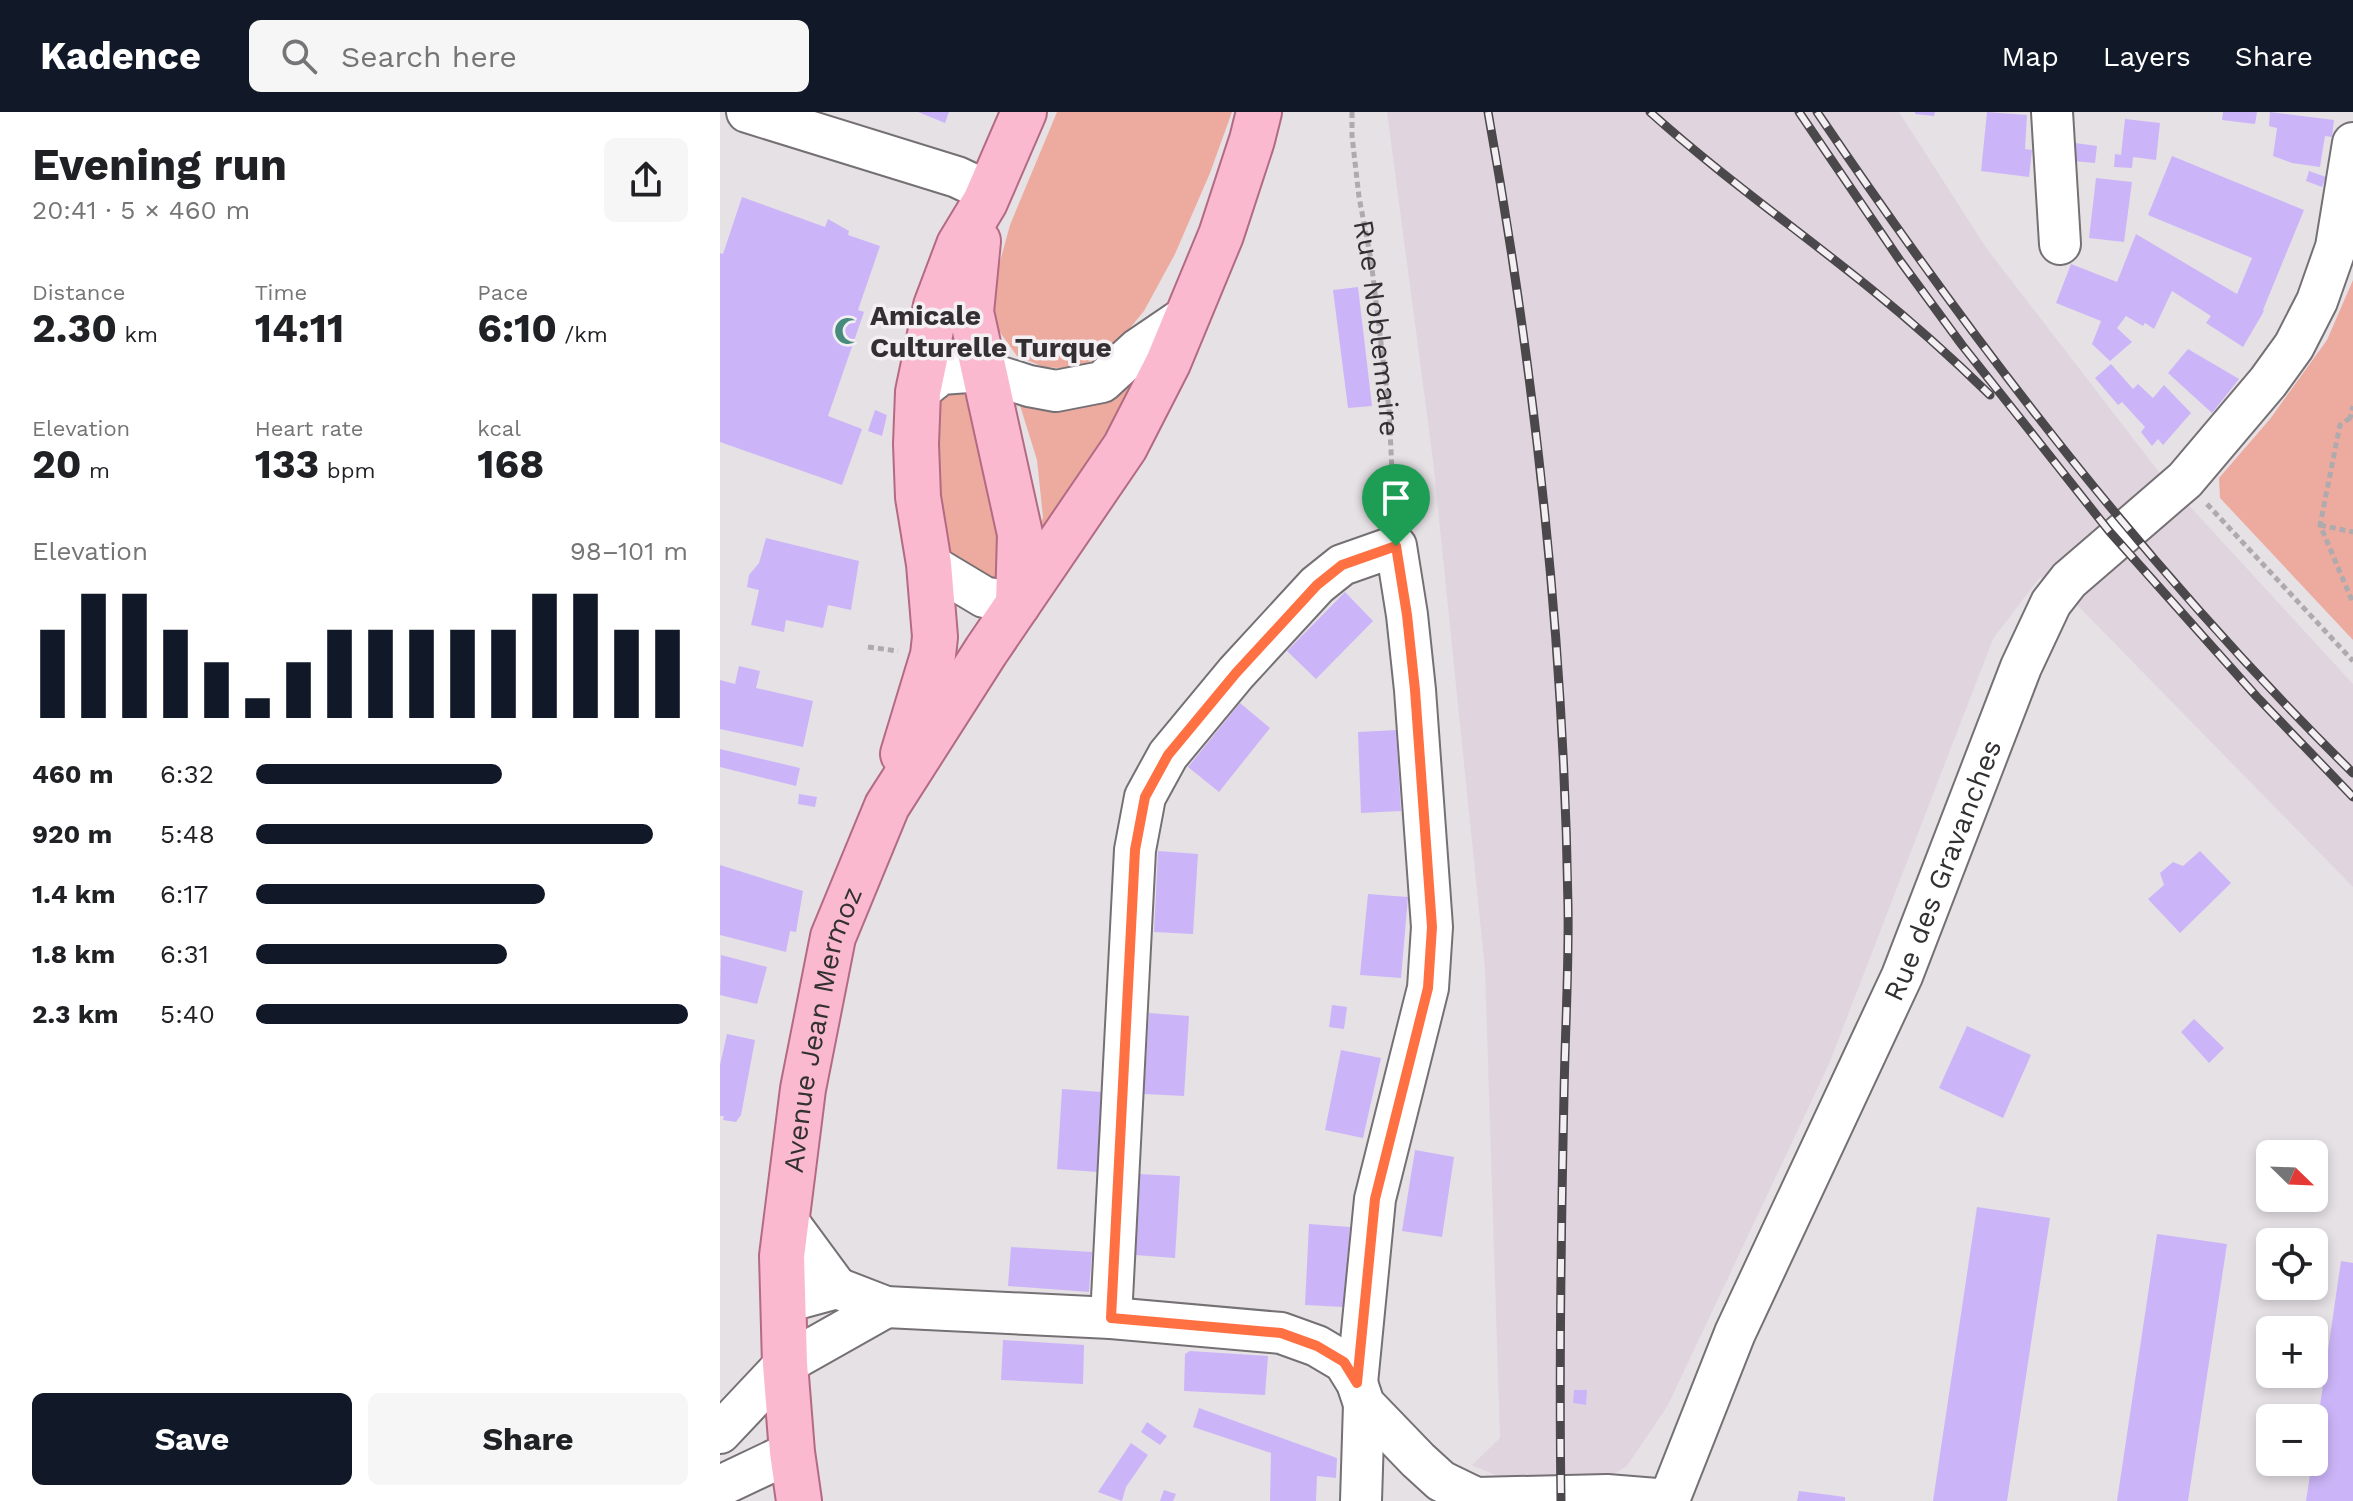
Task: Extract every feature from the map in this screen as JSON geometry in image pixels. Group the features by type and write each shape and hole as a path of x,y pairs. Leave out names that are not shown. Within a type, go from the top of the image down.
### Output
{"main road":[{"path":"887,806 933,655 935,637 929,564 918,497 918,392 936,306 959,245 987,197 1024,112"},
{"name":"Avenue Jean Mermoz","path":"799,1501 785,1364 782,1256 803,1089 833,937 887,806 1018,604 1125,447 1168,363 1221,235 1259,112"},
{"path":"987,197 975,263 971,312 1020,534 1018,604"}],"street":[{"path":"747,112 957,177 987,197"},
{"path":"2052,112 2060,244"},
{"name":"Rue des Gravanches","path":"1480,1499 1607,1495 1669,1500 1735,1333 1902,976 2021,667 2051,603 2069,580 2185,480 2294,346 2317,301 2339,234 2353,143"},
{"path":"918,392 941,374 982,371 1056,391 1102,382 1138,349 1188,315"},
{"path":"1111,1318 1135,850 1145,797 1168,755 1236,673 1317,585 1342,565 1396,546 1414,675 1432,927 1428,988 1375,1199 1360,1394 1361,1501"},
{"path":"929,564 984,597 1018,604"},
{"path":"787,1220 837,1288 886,1307 1111,1318 1281,1333 1317,1346 1344,1362 1360,1394 1418,1460 1441,1481 1480,1499"},
{"path":"782,1303 837,1288"},
{"path":"720,1433 785,1364 886,1307"},
{"path":"720,1486 792,1452"},
{"path":"720,1486 757,1501"}],"path":[{"name":"Rue Noblemaire","path":"1352,112 1359,197 1371,260 1389,409 1396,546"},
{"path":"2353,406 2352,419 2340,425 2320,525 2353,603"},
{"path":"2185,480 2353,661"},
{"path":"2320,525 2353,532"}],"shaded area":[{"path":"1057,112 1232,112 1175,254 1144,311 1110,352 1075,369 1044,367 1017,356 994,324 992,291 1010,225"},
{"path":"1387,112 1899,112 1987,249 2162,476 2353,684 2353,887 2077,605 2040,577 1993,639 1829,1064 1668,1405 1627,1466 1598,1483 1516,1484 1472,1465 1500,1438 1485,969 1433,460"},
{"path":"2353,280 2353,640 2220,498 2219,478 2270,419 2327,340"},
{"path":"1133,384 1088,464 1035,542 1043,517 1037,460 1018,399 1104,398"},
{"path":"951,392 964,393 977,401 1008,539 996,583 951,557 942,540 934,420 943,397"}],"building":[{"path":"918,112 949,112 945,123"},
{"path":"1915,112 1935,112 1934,116"},
{"path":"1987,112 2027,115 2025,149 2032,150 2029,177 1981,171"},
{"path":"2223,112 2257,112 2255,124 2222,120"},
{"path":"2270,112 2334,120 2332,137 2325,136 2320,167 2292,163 2273,156 2277,128 2269,126"},
{"path":"2125,119 2160,123 2156,160 2133,157 2132,168 2114,167 2115,154 2121,155"},
{"path":"2075,143 2097,146 2095,163 2073,161"},
{"path":"2172,156 2304,210 2264,311 2243,347 2206,323 2211,316 2172,291 2154,329 2126,316 2117,328 2132,342 2110,361 2092,344 2101,321 2056,303 2071,264 2117,282 2136,234 2237,294 2252,258 2148,215"},
{"path":"2309,171 2326,177 2322,187 2306,181"},
{"path":"2096,178 2132,182 2124,242 2089,238"},
{"path":"742,197 825,227 828,219 849,231 848,235 880,246 858,310 864,312 828,416 862,429 842,485 720,442 720,253 723,254"},
{"path":"1358,287 1372,406 1348,408 1333,290"},
{"path":"2188,349 2239,379 2212,413 2168,373"},
{"path":"2111,364 2133,389 2138,384 2153,398 2164,385 2191,413 2163,445 2158,439 2152,446 2141,432 2145,427 2122,402 2118,405 2095,378"},
{"path":"875,410 887,415 882,436 868,431"},
{"path":"766,538 859,561 851,610 828,605 823,628 786,620 784,632 751,625 759,590 747,587 749,575 759,563"},
{"path":"1345,592 1373,621 1316,679 1287,651"},
{"path":"739,666 760,671 756,688 813,701 803,747 720,729 720,680 735,684"},
{"path":"1240,703 1270,728 1219,792 1188,767"},
{"path":"1396,730 1401,811 1361,813 1358,732"},
{"path":"720,749 800,768 796,786 720,767"},
{"path":"799,794 817,797 815,807 798,804"},
{"path":"1158,851 1198,854 1193,934 1154,932"},
{"path":"2200,851 2231,883 2180,933 2148,899 2164,885 2160,873 2173,862 2183,866"},
{"path":"720,865 803,891 796,932 790,931 786,952 720,935"},
{"path":"1368,894 1408,897 1401,978 1360,975"},
{"path":"721,955 767,967 757,1004 720,995"},
{"path":"1332,1005 1347,1007 1344,1029 1329,1027"},
{"path":"1149,1013 1189,1016 1184,1096 1144,1094"},
{"path":"2194,1019 2224,1048 2209,1063 2181,1032"},
{"path":"1967,1026 2031,1055 2003,1118 1939,1088"},
{"path":"727,1034 755,1040 741,1115 736,1122 723,1120 724,1116 720,1116 720,1065"},
{"path":"1341,1050 1381,1058 1363,1138 1325,1130"},
{"path":"1062,1089 1101,1092 1097,1172 1057,1169"},
{"path":"1415,1150 1454,1157 1442,1237 1402,1231"},
{"path":"1139,1174 1180,1176 1175,1258 1135,1255"},
{"path":"1977,1207 2050,1218 2007,1501 1933,1501"},
{"path":"1309,1224 1350,1227 1344,1307 1305,1305"},
{"path":"2157,1234 2227,1244 2188,1501 2117,1501"},
{"path":"1011,1247 1092,1252 1089,1292 1008,1286"},
{"path":"2341,1261 2353,1263 2353,1501 2306,1501 2310,1476 2328,1476 2328,1404 2320,1404 2323,1388 2328,1388 2328,1351"},
{"path":"1003,1340 1084,1345 1083,1384 1001,1380"},
{"path":"1190,1351 1268,1356 1265,1395 1184,1391 1185,1354"},
{"path":"1574,1390 1587,1390 1586,1405 1573,1403"},
{"path":"1199,1408 1337,1458 1336,1478 1317,1476 1316,1501 1270,1501 1271,1453 1193,1427"},
{"path":"1147,1422 1167,1436 1160,1445 1141,1432"},
{"path":"1131,1443 1148,1455 1126,1487 1122,1501 1098,1492"},
{"path":"1164,1490 1176,1494 1173,1501 1160,1501"},
{"path":"1799,1491 1845,1497 1845,1501 1797,1501"}],"railway":[{"path":"1488,112 1533,408 1560,706 1568,930 1561,1247 1561,1501"},
{"path":"1650,112 1932,340 1990,395"},
{"path":"1799,112 1901,262 1962,345 2109,531 2257,697 2353,797"},
{"path":"1817,112 1939,286 2069,456 2206,619 2353,773"}],"place":[{"name":"Amicale Culturelle Turque","path":"848,331"}],"route":[{"path":"1396,546 1415,690 1432,927 1428,988 1375,1199 1357,1383 1344,1362 1317,1346 1281,1333 1111,1318 1135,850 1145,797 1168,755 1236,673 1317,585 1342,565 1396,546"}]}
